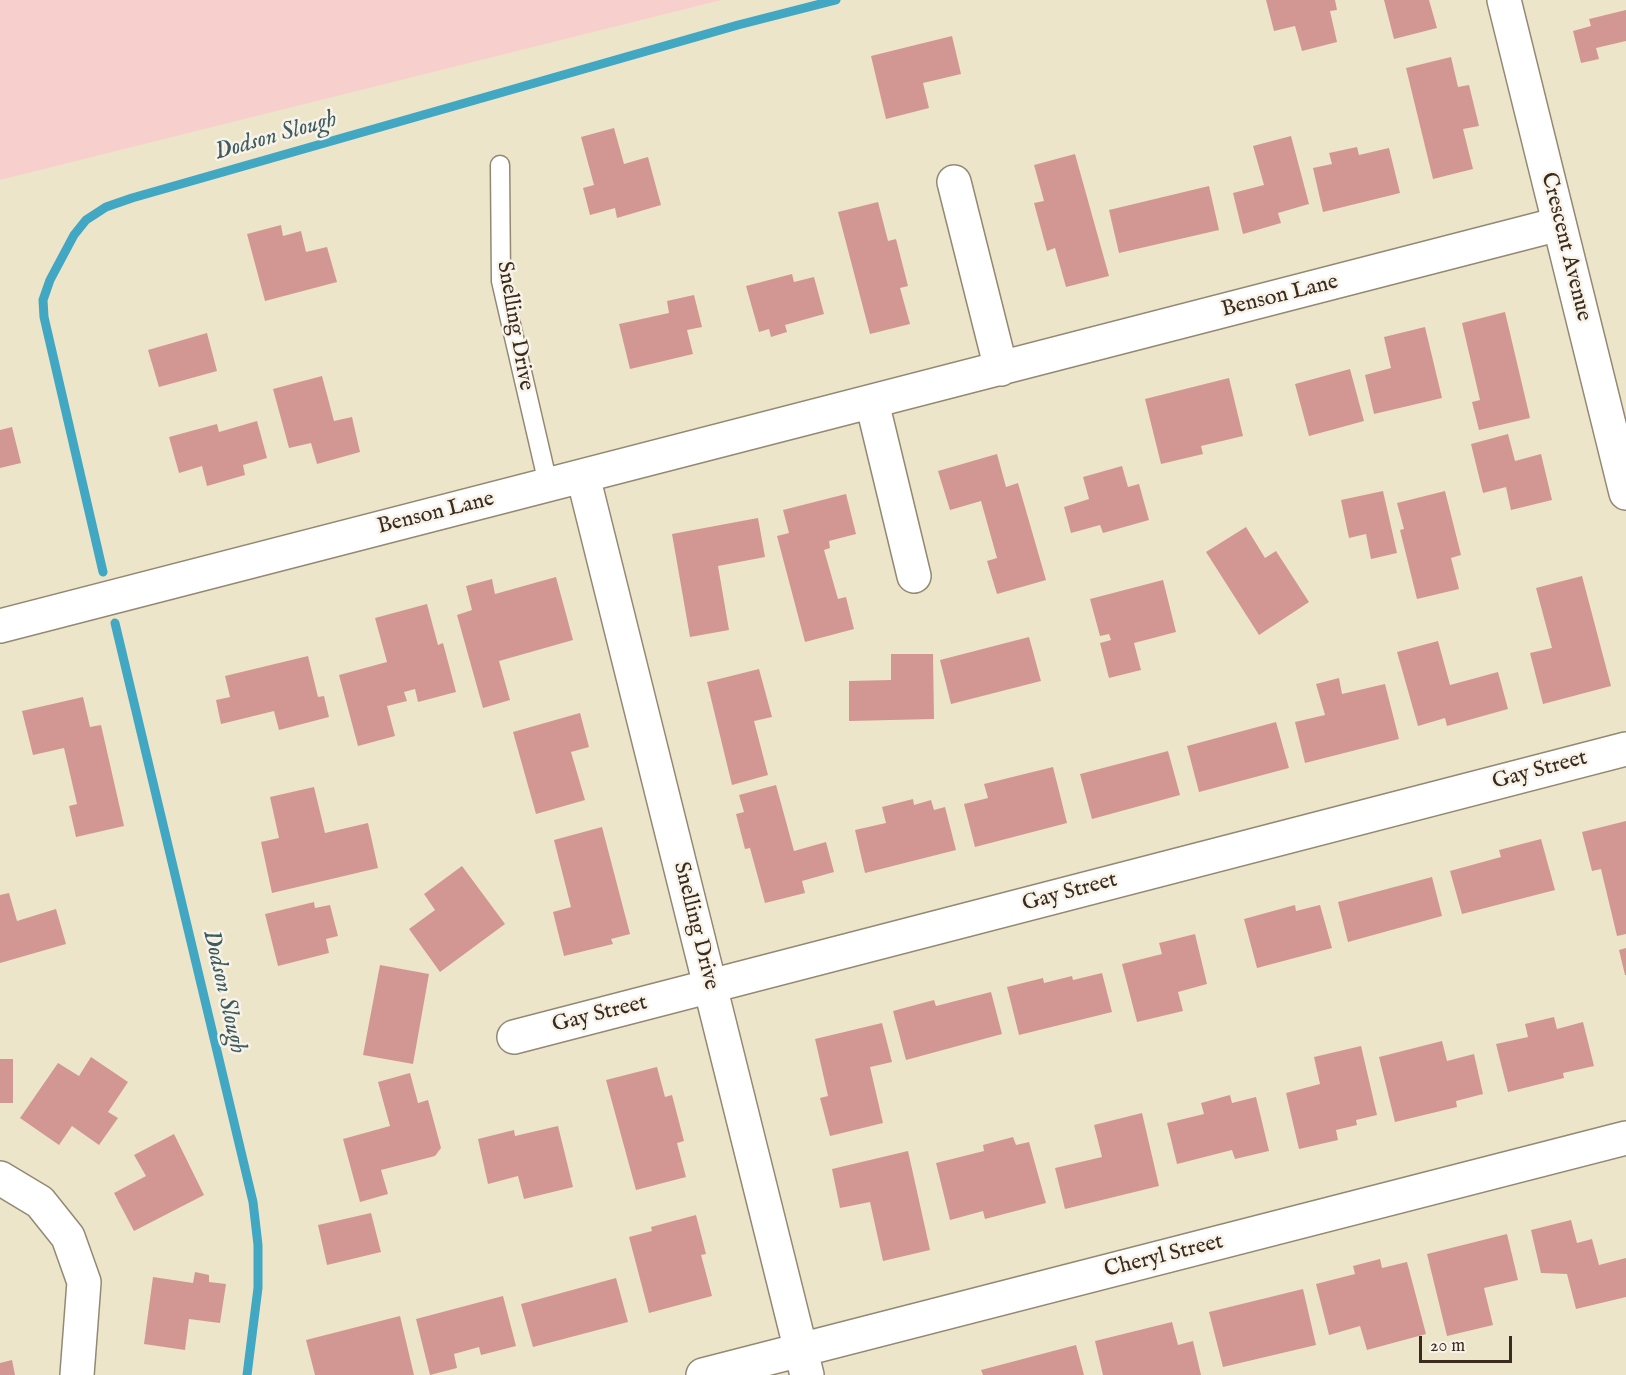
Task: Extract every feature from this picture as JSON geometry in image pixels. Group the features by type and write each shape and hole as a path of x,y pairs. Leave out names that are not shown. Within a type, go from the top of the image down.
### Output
{"street":[{"name":"Crescent Avenue","path":"1504,0 1626,493"},
{"path":"954,182 1001,369"},
{"name":"Benson Lane","path":"0,626 1559,224"},
{"path":"872,402 915,576"},
{"name":"Snelling Drive","path":"583,476 804,1363"},
{"name":"Gay Street","path":"514,1037 1626,749"},
{"name":"Cheryl Street","path":"703,1375 804,1363 1626,1138"},
{"path":"0,1178 40,1202 68,1237 84,1282 77,1375"}],"lane":[{"name":"Snelling Drive","path":"500,165 501,281 548,484"}],"shaded area":[{"path":"0,0 722,0 0,180"}],"building":[{"path":"1266,0 1335,0 1337,10 1330,11 1337,42 1302,51 1295,26 1274,31"},
{"path":"1384,0 1429,0 1437,28 1394,39"},
{"path":"1626,10 1626,41 1596,48 1599,59 1581,63 1573,31 1591,26 1589,19"},
{"path":"952,36 961,74 923,83 929,108 886,119 871,56"},
{"path":"1451,57 1458,87 1469,85 1479,126 1463,129 1473,169 1433,179 1406,68"},
{"path":"614,128 624,164 648,157 661,205 617,218 615,208 590,215 583,188 594,185 581,137"},
{"path":"1291,136 1309,204 1278,213 1281,223 1243,234 1233,193 1264,185 1253,146"},
{"path":"1357,147 1359,155 1389,148 1400,193 1323,212 1313,168 1332,164 1329,153"},
{"path":"1075,154 1109,276 1066,287 1055,248 1047,251 1034,203 1044,201 1034,165"},
{"path":"1209,186 1219,230 1119,253 1109,210"},
{"path":"878,202 888,241 896,239 908,286 900,288 910,324 870,334 838,212"},
{"path":"281,225 283,236 301,231 306,252 327,247 337,282 265,301 247,234"},
{"path":"792,274 794,282 814,277 824,314 785,325 787,332 771,337 769,329 759,332 746,286"},
{"path":"694,295 702,327 687,330 693,354 630,369 619,324 669,313 667,301"},
{"path":"1505,312 1530,418 1479,430 1472,402 1480,400 1462,323"},
{"path":"1425,327 1442,398 1374,414 1365,375 1391,368 1384,337"},
{"path":"207,333 217,371 159,387 148,350"},
{"path":"1350,369 1364,421 1309,436 1295,384"},
{"path":"322,376 334,421 352,417 360,452 317,464 311,443 289,448 273,389"},
{"path":"1229,378 1243,436 1201,446 1203,454 1161,464 1145,399"},
{"path":"257,421 267,458 243,465 245,475 207,486 202,466 179,473 169,437 217,424 219,432"},
{"path":"12,427 21,463 0,468 0,430"},
{"path":"1508,434 1515,461 1541,454 1552,500 1511,510 1506,487 1483,493 1471,444"},
{"path":"997,454 1006,487 1018,483 1046,580 997,594 987,561 997,558 981,501 950,510 938,471"},
{"path":"1122,466 1128,487 1139,484 1149,520 1103,533 1100,525 1071,533 1064,507 1089,499 1083,477"},
{"path":"1383,491 1397,553 1371,559 1366,534 1349,538 1341,500"},
{"path":"1445,491 1461,555 1451,558 1459,589 1417,599 1400,530 1404,529 1397,503"},
{"path":"846,494 856,534 829,541 830,548 824,550 838,599 846,597 854,629 805,642 777,536 789,533 783,510"},
{"path":"758,518 765,557 718,566 729,630 690,637 672,534"},
{"path":"1246,527 1265,558 1276,551 1309,602 1259,635 1206,552"},
{"path":"1582,576 1611,686 1543,704 1530,653 1552,648 1536,588"},
{"path":"556,577 573,640 499,661 510,700 483,708 457,615 472,610 466,586 492,579 495,594"},
{"path":"1163,580 1176,632 1134,643 1141,670 1109,678 1100,643 1111,640 1109,634 1100,636 1090,599"},
{"path":"427,604 438,645 443,643 456,692 418,702 415,689 404,692 407,701 387,706 395,736 358,746 339,675 387,662 375,618"},
{"path":"1029,637 1041,681 951,704 940,660"},
{"path":"1438,641 1450,685 1498,672 1508,709 1447,726 1445,718 1418,726 1397,652"},
{"path":"891,654 933,654 934,719 849,721 849,681 891,680"},
{"path":"308,656 318,697 324,696 329,717 279,730 274,711 221,724 216,700 230,697 225,676"},
{"path":"759,669 772,717 754,721 768,775 732,785 707,682"},
{"path":"1339,678 1342,694 1385,684 1399,739 1305,763 1295,722 1325,715 1316,684"},
{"path":"83,697 90,727 101,725 124,826 76,837 69,806 77,804 64,748 33,755 22,711"},
{"path":"580,713 589,747 571,752 585,800 536,814 513,732"},
{"path":"1276,722 1289,768 1199,792 1187,746"},
{"path":"1168,751 1180,795 1092,819 1080,774"},
{"path":"1053,767 1067,823 975,847 964,804 988,798 984,784"},
{"path":"776,785 794,851 826,842 834,872 802,881 805,893 765,903 750,848 745,849 736,814 744,812 739,795"},
{"path":"314,787 325,833 368,823 378,868 272,893 261,842 279,838 270,797"},
{"path":"913,799 914,805 931,800 934,810 945,807 956,850 865,873 855,830 886,823 882,807"},
{"path":"1626,821 1626,934 1617,936 1601,869 1592,871 1582,832"},
{"path":"602,827 630,934 611,939 613,944 564,956 553,912 571,907 554,840"},
{"path":"1541,839 1555,890 1462,914 1450,871 1501,857 1499,850"},
{"path":"462,866 505,924 440,972 409,929 435,910 424,894"},
{"path":"1432,877 1442,916 1348,942 1338,902"},
{"path":"9,893 17,921 56,909 66,944 0,963 0,895"},
{"path":"314,902 315,908 330,905 338,936 326,939 329,953 278,966 265,914"},
{"path":"1295,905 1296,911 1320,905 1332,948 1257,968 1244,919"},
{"path":"1195,934 1207,984 1178,992 1183,1011 1137,1022 1122,964 1162,954 1159,943"},
{"path":"1626,948 1626,975 1625,975 1619,950"},
{"path":"380,965 429,974 413,1064 363,1055"},
{"path":"1102,973 1112,1012 1019,1035 1007,987 1043,978 1044,983 1072,976 1073,980"},
{"path":"991,992 1002,1034 906,1060 893,1011 934,1000 936,1006"},
{"path":"1554,1017 1557,1029 1583,1022 1594,1066 1563,1073 1564,1078 1508,1092 1496,1044 1528,1037 1525,1024"},
{"path":"882,1023 892,1062 870,1067 883,1123 830,1136 820,1098 828,1096 815,1039"},
{"path":"1442,1041 1447,1061 1474,1054 1483,1094 1456,1101 1457,1107 1395,1122 1379,1057"},
{"path":"1361,1046 1377,1115 1356,1120 1357,1125 1336,1130 1338,1140 1299,1149 1286,1093 1320,1084 1314,1057"},
{"path":"91,1057 128,1082 108,1112 118,1118 99,1145 72,1126 59,1145 20,1118 58,1063 79,1076"},
{"path":"0,1059 13,1059 13,1103 0,1103"},
{"path":"657,1067 665,1097 672,1095 684,1141 677,1143 686,1177 636,1190 606,1080"},
{"path":"410,1073 418,1103 428,1100 441,1148 435,1156 381,1170 388,1194 360,1202 343,1139 390,1126 378,1082"},
{"path":"1230,1095 1232,1103 1256,1097 1269,1151 1235,1159 1232,1150 1177,1164 1167,1123 1204,1114 1201,1103"},
{"path":"1142,1113 1159,1186 1065,1209 1055,1168 1102,1157 1094,1125"},
{"path":"558,1126 573,1187 524,1199 518,1176 488,1184 478,1139 514,1130 515,1136"},
{"path":"174,1134 204,1195 134,1231 114,1193 146,1176 134,1155"},
{"path":"1013,1137 1016,1145 1029,1142 1046,1203 985,1219 983,1211 950,1220 936,1163 984,1151 983,1145"},
{"path":"908,1151 930,1250 883,1261 870,1202 840,1208 832,1169"},
{"path":"371,1213 381,1252 327,1265 318,1225"},
{"path":"696,1215 706,1254 701,1255 712,1296 649,1313 629,1237 652,1231 651,1227"},
{"path":"1571,1220 1577,1243 1592,1239 1599,1265 1626,1258 1626,1297 1576,1309 1567,1274 1541,1273 1531,1230"},
{"path":"1507,1234 1518,1280 1484,1288 1493,1325 1447,1336 1427,1254"},
{"path":"1380,1259 1382,1268 1407,1262 1426,1334 1367,1350 1360,1326 1329,1335 1316,1284 1355,1274 1353,1266"},
{"path":"195,1272 209,1275 209,1282 226,1284 220,1323 189,1319 185,1350 144,1344 153,1277 193,1283"},
{"path":"616,1278 628,1322 533,1347 521,1304"},
{"path":"1303,1289 1316,1345 1223,1367 1209,1312"},
{"path":"503,1296 516,1346 481,1355 479,1347 454,1354 457,1368 430,1375 416,1319"},
{"path":"400,1316 414,1375 315,1375 306,1340"},
{"path":"1172,1322 1178,1345 1193,1341 1201,1375 1103,1375 1095,1341"},
{"path":"1076,1345 1084,1375 983,1375 981,1370"},
{"path":"12,1360 15,1375 0,1375 0,1363"}],"waterway":[{"name":"Dodson Slough","path":"103,572 44,317 43,300 50,280 74,235 86,220 106,207 132,198 738,25 836,0"},
{"name":"Dodson Slough","path":"115,623 253,1202 258,1245 258,1288 247,1375"}]}
